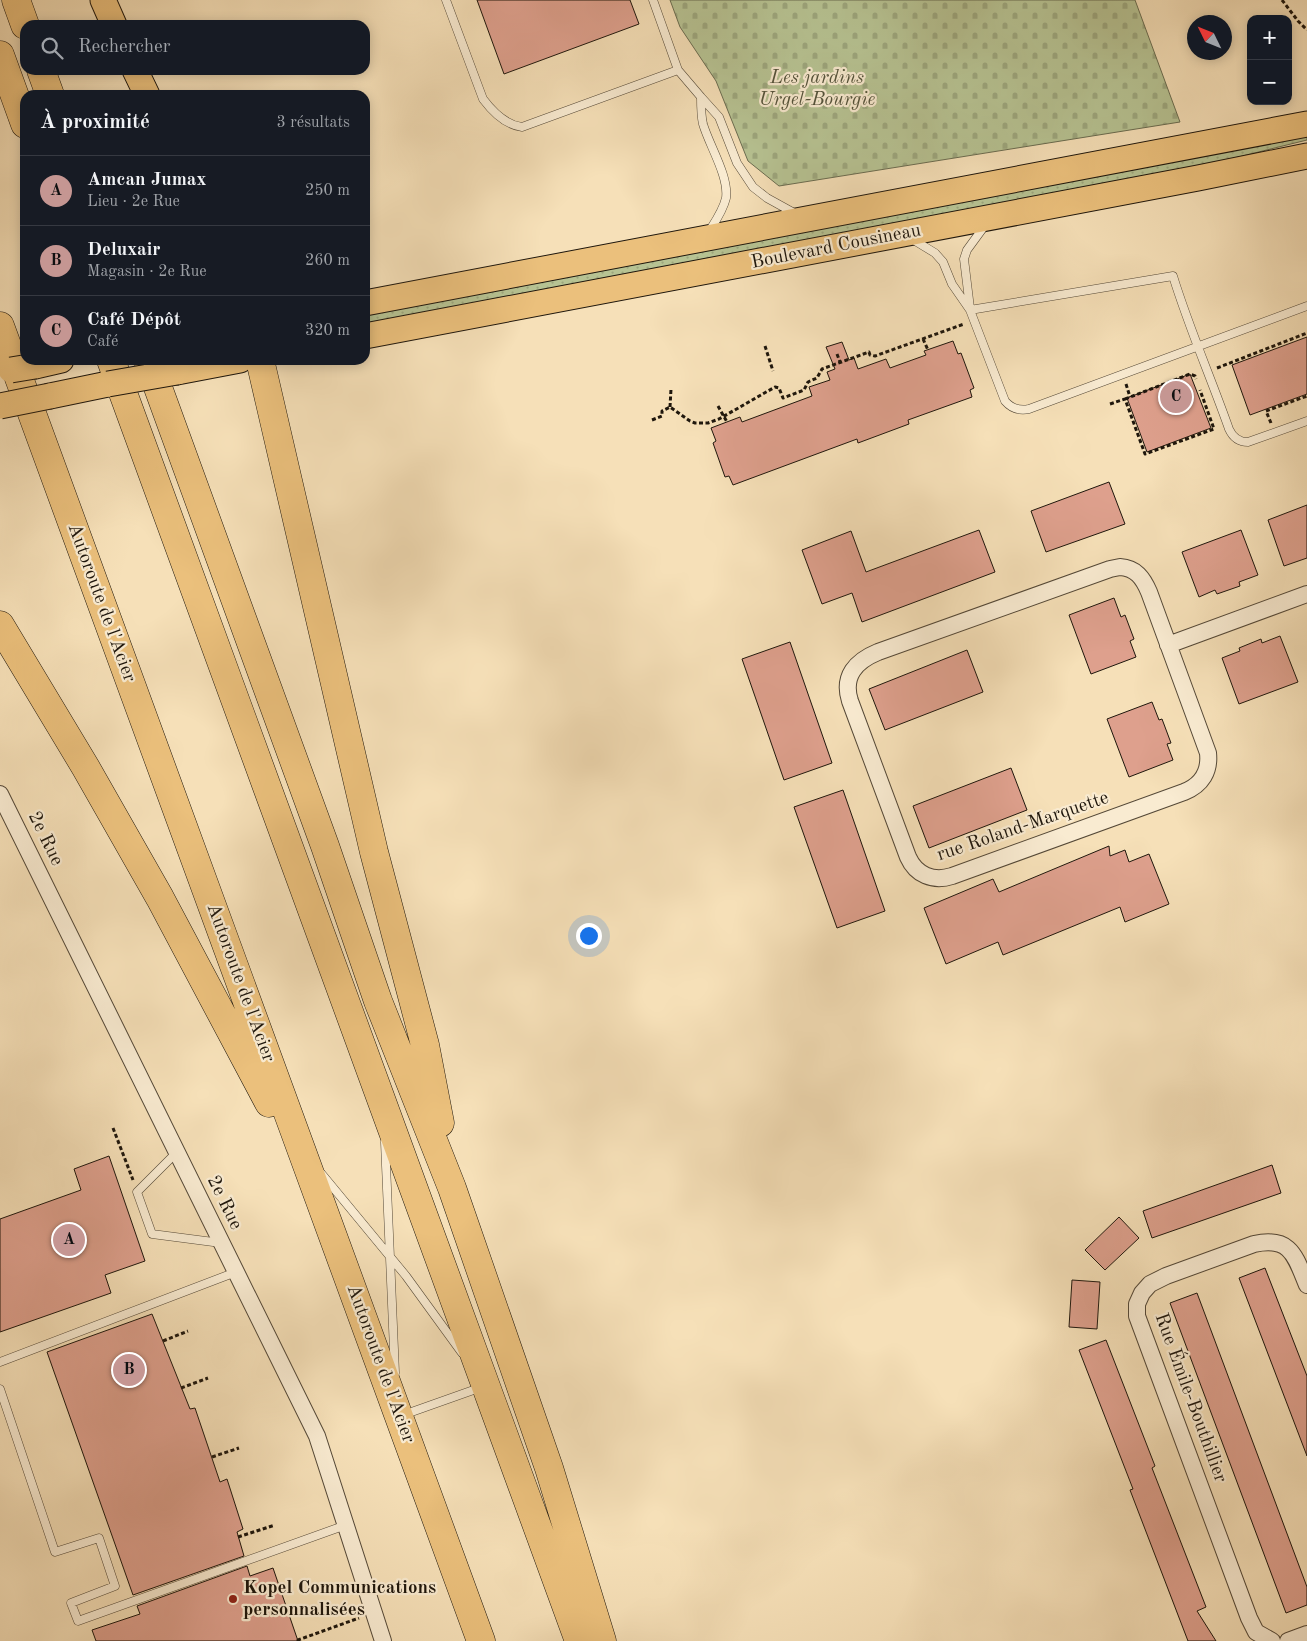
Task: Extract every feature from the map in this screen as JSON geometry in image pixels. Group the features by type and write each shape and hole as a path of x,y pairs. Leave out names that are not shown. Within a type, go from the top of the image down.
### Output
{"highway":[{"path":"16,0 23,20"},
{"path":"0,55 20,110"},
{"path":"43,75 48,90"},
{"name":"Autoroute de l'Acier","path":"0,326 481,1641"},
{"path":"113,365 579,1641"},
{"path":"150,365 325,846 378,1001 452,1188 548,1468 602,1641"},
{"path":"261,365 374,852 425,1045 452,1188"},
{"path":"0,625 160,898 318,1195"}],"main road":[{"path":"103,0 112,20"},
{"path":"137,75 145,90"},
{"name":"Boulevard Cousineau","path":"370,302 1307,124"},
{"name":"Boulevard Cousineau","path":"370,335 1298,159"},
{"path":"0,372 36,365"},
{"path":"0,406 213,365"}],"street":[{"name":"rue Roland-Marquette","path":"1120,567 1134,571 1144,581 1168,645 1208,752 1208,764 1205,774 1194,787 946,878 930,877 921,873 913,866 848,696 849,679 854,668 862,660 878,652 1120,567"},
{"path":"1168,645 1307,594"},
{"name":"2e Rue","path":"0,794 317,1436 383,1641"},
{"name":"Rue Émile-Bouthillier","path":"1272,1641 1256,1632 1249,1618 1137,1316 1137,1304 1142,1293 1150,1284 1166,1276 1254,1244 1268,1241 1281,1243 1290,1250 1298,1262 1307,1286"},
{"path":"1288,1641 1307,1634"}],"lane":[{"path":"446,0 483,99 498,114 518,126 527,126 678,70"},
{"path":"653,0 678,70 719,117 736,163 753,187 767,198 807,219"},
{"path":"701,97 703,122 726,189 726,198 720,215 704,239"},
{"path":"970,310 968,281 964,265 965,254 991,217"},
{"path":"904,234 940,257 952,284 970,310 1005,401 1011,407 1020,410 1029,409 1307,306"},
{"path":"970,310 1173,276 1228,430 1237,440 1244,442 1252,441 1307,421"},
{"path":"382,1103 395,1377"},
{"path":"282,1124 426,1303 485,1386 399,1417 396,1387"},
{"path":"177,1152 137,1192 152,1234 221,1243"},
{"path":"0,1362 236,1272"},
{"path":"0,1389 55,1552 99,1538 115,1586 71,1603 78,1621 346,1525"}],"path":[{"path":"1282,0 1307,30"},
{"path":"670,407 684,418 695,423 708,423 724,417 775,387 779,388 783,398 804,390 808,382 817,378 822,369 868,352 875,356 965,324"},
{"path":"1217,368 1307,333"},
{"path":"923,339 928,350"},
{"path":"764,346 773,371"},
{"path":"838,354 840,362"},
{"path":"1110,404 1125,398 1130,396 1190,374 1195,376 1214,429 1145,454 1125,398"},
{"path":"1125,381 1130,396"},
{"path":"670,407 671,389"},
{"path":"1271,425 1266,411 1307,396"},
{"path":"718,406 727,422"},
{"path":"652,420 662,416 662,411 670,407"},
{"path":"113,1128 137,1192"},
{"path":"163,1341 188,1331"},
{"path":"181,1388 208,1378"},
{"path":"212,1458 239,1448"},
{"path":"238,1537 275,1524"},
{"path":"298,1641 374,1613"}],"green space":[{"name":"Les jardins Urgel-Bourgie","path":"670,0 1135,0 1180,122 779,186 748,161 716,81 680,27"},
{"path":"1307,134 1307,140 1206,165 370,325 370,313"}],"building":[{"path":"477,0 630,0 639,24 504,74"},
{"path":"1307,337 1307,394 1250,415 1232,365"},
{"path":"953,341 958,354 961,353 974,388 970,390 972,397 908,420 909,424 858,443 857,439 733,485 729,476 725,477 713,443 716,441 711,428 740,417 742,422 812,396 809,387 830,380 827,372 835,369 826,347 842,342 849,360 854,358 858,369 886,359 890,368 926,355 924,351"},
{"path":"1190,374 1211,428 1147,452 1127,398"},
{"path":"1109,482 1125,524 1046,552 1031,511"},
{"path":"1307,505 1307,558 1284,566 1268,520"},
{"path":"979,530 995,572 862,622 852,593 822,604 802,550 851,531 866,572"},
{"path":"1241,530 1258,575 1239,582 1240,586 1217,594 1215,590 1199,597 1182,552"},
{"path":"1114,598 1121,617 1125,615 1134,639 1130,641 1136,657 1091,674 1069,615"},
{"path":"1280,636 1298,682 1239,704 1222,658 1240,651 1239,648 1261,639 1262,643"},
{"path":"790,642 832,763 784,780 742,659"},
{"path":"967,650 983,692 885,730 869,689"},
{"path":"1152,702 1159,720 1162,719 1171,743 1167,744 1173,760 1129,777 1107,719"},
{"path":"1011,768 1027,810 929,848 913,806"},
{"path":"843,790 885,911 837,928 794,807"},
{"path":"1109,846 1110,856 1125,850 1129,862 1149,854 1169,904 1125,922 1120,907 1003,955 998,942 946,964 924,908 993,879 999,892"},
{"path":"109,1156 145,1261 105,1275 111,1293 0,1332 0,1219 81,1190 74,1169"},
{"path":"1272,1165 1281,1193 1152,1238 1143,1211"},
{"path":"1119,1217 1139,1238 1105,1270 1085,1250"},
{"path":"1265,1268 1307,1376 1307,1456 1239,1278"},
{"path":"1072,1280 1100,1282 1097,1329 1069,1327"},
{"path":"1197,1293 1307,1587 1307,1605 1286,1613 1170,1303"},
{"path":"152,1314 190,1409 195,1408 220,1482 227,1479 243,1529 237,1532 244,1556 133,1595 47,1352"},
{"path":"1106,1340 1155,1466 1152,1468 1206,1607 1197,1611 1216,1641 1188,1641 1130,1490 1133,1489 1079,1350"},
{"name":"Kopel Communications personnalisées","path":"247,1566 250,1576 273,1568 298,1641 96,1641 92,1630 140,1614 137,1606"}],"place":[{"name":"Café Dépôt","path":"1176,397"},
{"name":"Amcan Jumax","path":"69,1240"},
{"name":"Deluxair","path":"129,1370"},
{"name":"Kopel Communications personnalisées","path":"233,1599"}]}
